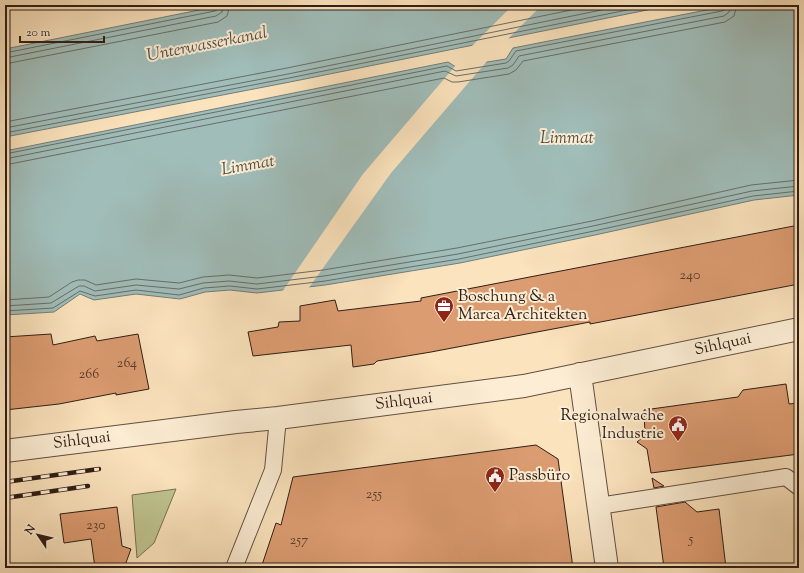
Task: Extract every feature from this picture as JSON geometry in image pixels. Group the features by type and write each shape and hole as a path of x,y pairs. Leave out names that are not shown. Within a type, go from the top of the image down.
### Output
{"street":[{"name":"Sihlquai","path":"5,451 524,386 799,329"},
{"path":"580,374 607,568"}],"lane":[{"path":"234,568 274,470 278,418"},
{"path":"599,506 786,477 799,487"}],"green space":[{"path":"176,489 154,543 137,558 132,495"}],"water":[{"name":"Unterwasserkanal","path":"224,5 672,5 290,82 5,137 5,49"},
{"name":"Limmat","path":"732,5 799,5 799,195 754,200 460,263 325,285 257,293 230,290 205,292 180,299 136,294 94,300 80,294 54,312 5,315 5,151 448,62 456,67 506,59 513,48"}],"pier":[{"path":"513,5 542,5 507,40 470,48"},
{"path":"488,60 391,173 308,289 282,292 363,174 456,65"}],"building":[{"path":"799,225 799,284 590,324 590,322 377,361 374,364 353,367 351,345 253,356 248,332 278,327 279,322 300,321 300,306 335,300 338,311 421,301 421,298"},
{"path":"51,334 53,345 95,336 97,341 138,334 149,389 116,395 116,393 59,404 5,410 5,337"},
{"path":"786,384 789,404 799,403 799,454 651,473 647,449 637,442 645,435 644,410 738,397 743,390"},
{"path":"536,445 558,459 573,568 261,568 276,523 281,525 293,477"},
{"path":"652,478 664,486 654,488"},
{"path":"685,502 697,512 719,509 726,568 664,568 656,507"},
{"path":"117,507 122,546 131,549 124,568 95,568 91,539 64,543 60,514"}],"railway":[{"path":"5,482 99,469"},
{"path":"5,498 88,486"}],"place":[{"name":"Boschung & a Marca Architekten","path":"444,323"},
{"name":"Regionalwache Industrie","path":"678,442"},
{"name":"Passbüro","path":"495,493"}]}
